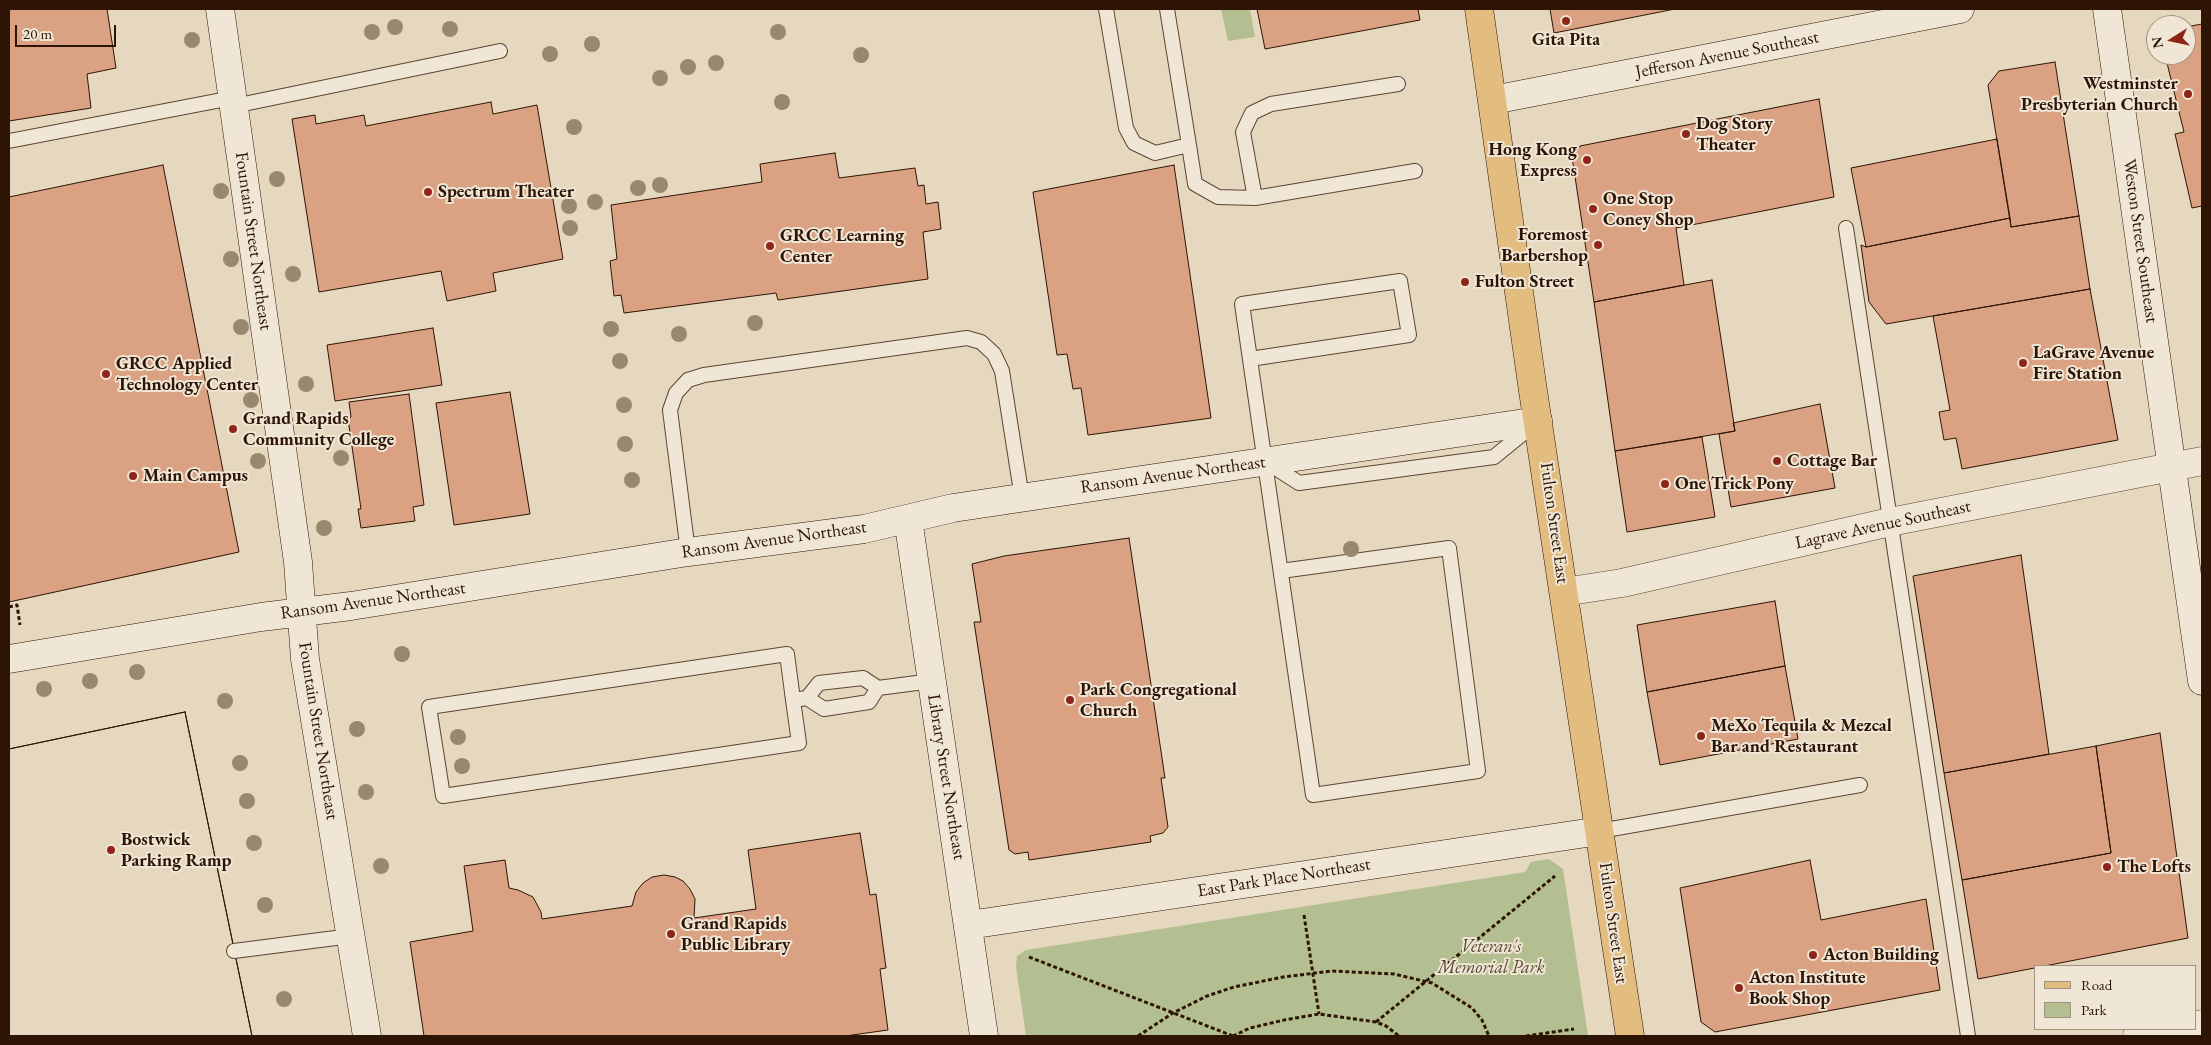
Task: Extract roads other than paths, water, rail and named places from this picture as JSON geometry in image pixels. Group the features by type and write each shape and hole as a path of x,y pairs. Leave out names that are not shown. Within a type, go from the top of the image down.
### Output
{"main road":[{"name":"Fulton Street East","path":"1479,9 1538,421 1630,1036"}],"street":[{"name":"Fountain Street Northeast","path":"220,9 298,562 305,659 367,1036"},
{"name":"Jefferson Avenue Southeast","path":"1492,100 1960,9"},
{"name":"Weston Street Southeast","path":"2107,9 2202,681"},
{"name":"Ransom Avenue Northeast","path":"9,659 261,617 688,552 864,529 953,508 1538,421"},
{"name":"Lagrave Avenue Southeast","path":"1564,592 1622,583 1890,522 2202,461"},
{"name":"Library Street Northeast","path":"908,519 984,1036"},
{"name":"East Park Place Northeast","path":"969,925 1600,831"},
{"path":"2137,1036 2172,1030"}],"lane":[{"path":"1106,9 1126,128 1134,143 1155,152 1189,145"},
{"path":"1167,9 1195,184 1218,198 1255,198 1415,171"},
{"path":"9,141 233,102 500,51"},
{"path":"1255,198 1243,132 1252,113 1271,104 1398,84"},
{"path":"1846,228 1968,1036"},
{"path":"1250,359 1409,335 1400,281 1242,304 1313,795 1478,771 1449,548 1281,571"},
{"path":"688,552 670,410 676,393 688,380 704,375 967,338 981,342 994,354 1002,371 1022,498"},
{"path":"800,699 786,654 429,707 443,796 799,743 800,699 819,683 864,678 878,688 932,681"},
{"path":"800,699 824,709 869,702 878,688"},
{"path":"1600,831 1860,785"},
{"path":"234,951 351,936"}],"place":[{"name":"Gita Pita","path":"1566,21"},
{"name":"Westminster Presbyterian Church","path":"2188,94"},
{"name":"Dog Story Theater","path":"1686,134"},
{"name":"Hong Kong Express","path":"1587,160"},
{"name":"Spectrum Theater","path":"428,192"},
{"name":"One Stop Coney Shop","path":"1593,209"},
{"name":"Foremost Barbershop","path":"1598,245"},
{"name":"GRCC Learning Center","path":"770,246"},
{"name":"Fulton Street","path":"1465,282"},
{"name":"LaGrave Avenue Fire Station","path":"2023,363"},
{"name":"GRCC Applied Technology Center","path":"106,374"},
{"name":"Grand Rapids Community College","path":"233,429"},
{"name":"Cottage Bar","path":"1777,461"},
{"name":"Main Campus","path":"133,476"},
{"name":"One Trick Pony","path":"1665,484"},
{"name":"Park Congregational Church","path":"1070,700"},
{"name":"MeXo Tequila & Mezcal Bar and Restaurant","path":"1701,736"},
{"name":"Bostwick Parking Ramp","path":"111,850"},
{"name":"The Lofts","path":"2107,867"},
{"name":"Grand Rapids Public Library","path":"671,934"},
{"name":"Acton Building","path":"1813,955"},
{"name":"Acton Institute Book Shop","path":"1739,988"}],"park label":[{"name":"Veteran's Memorial Park","path":"1491,958"}]}
